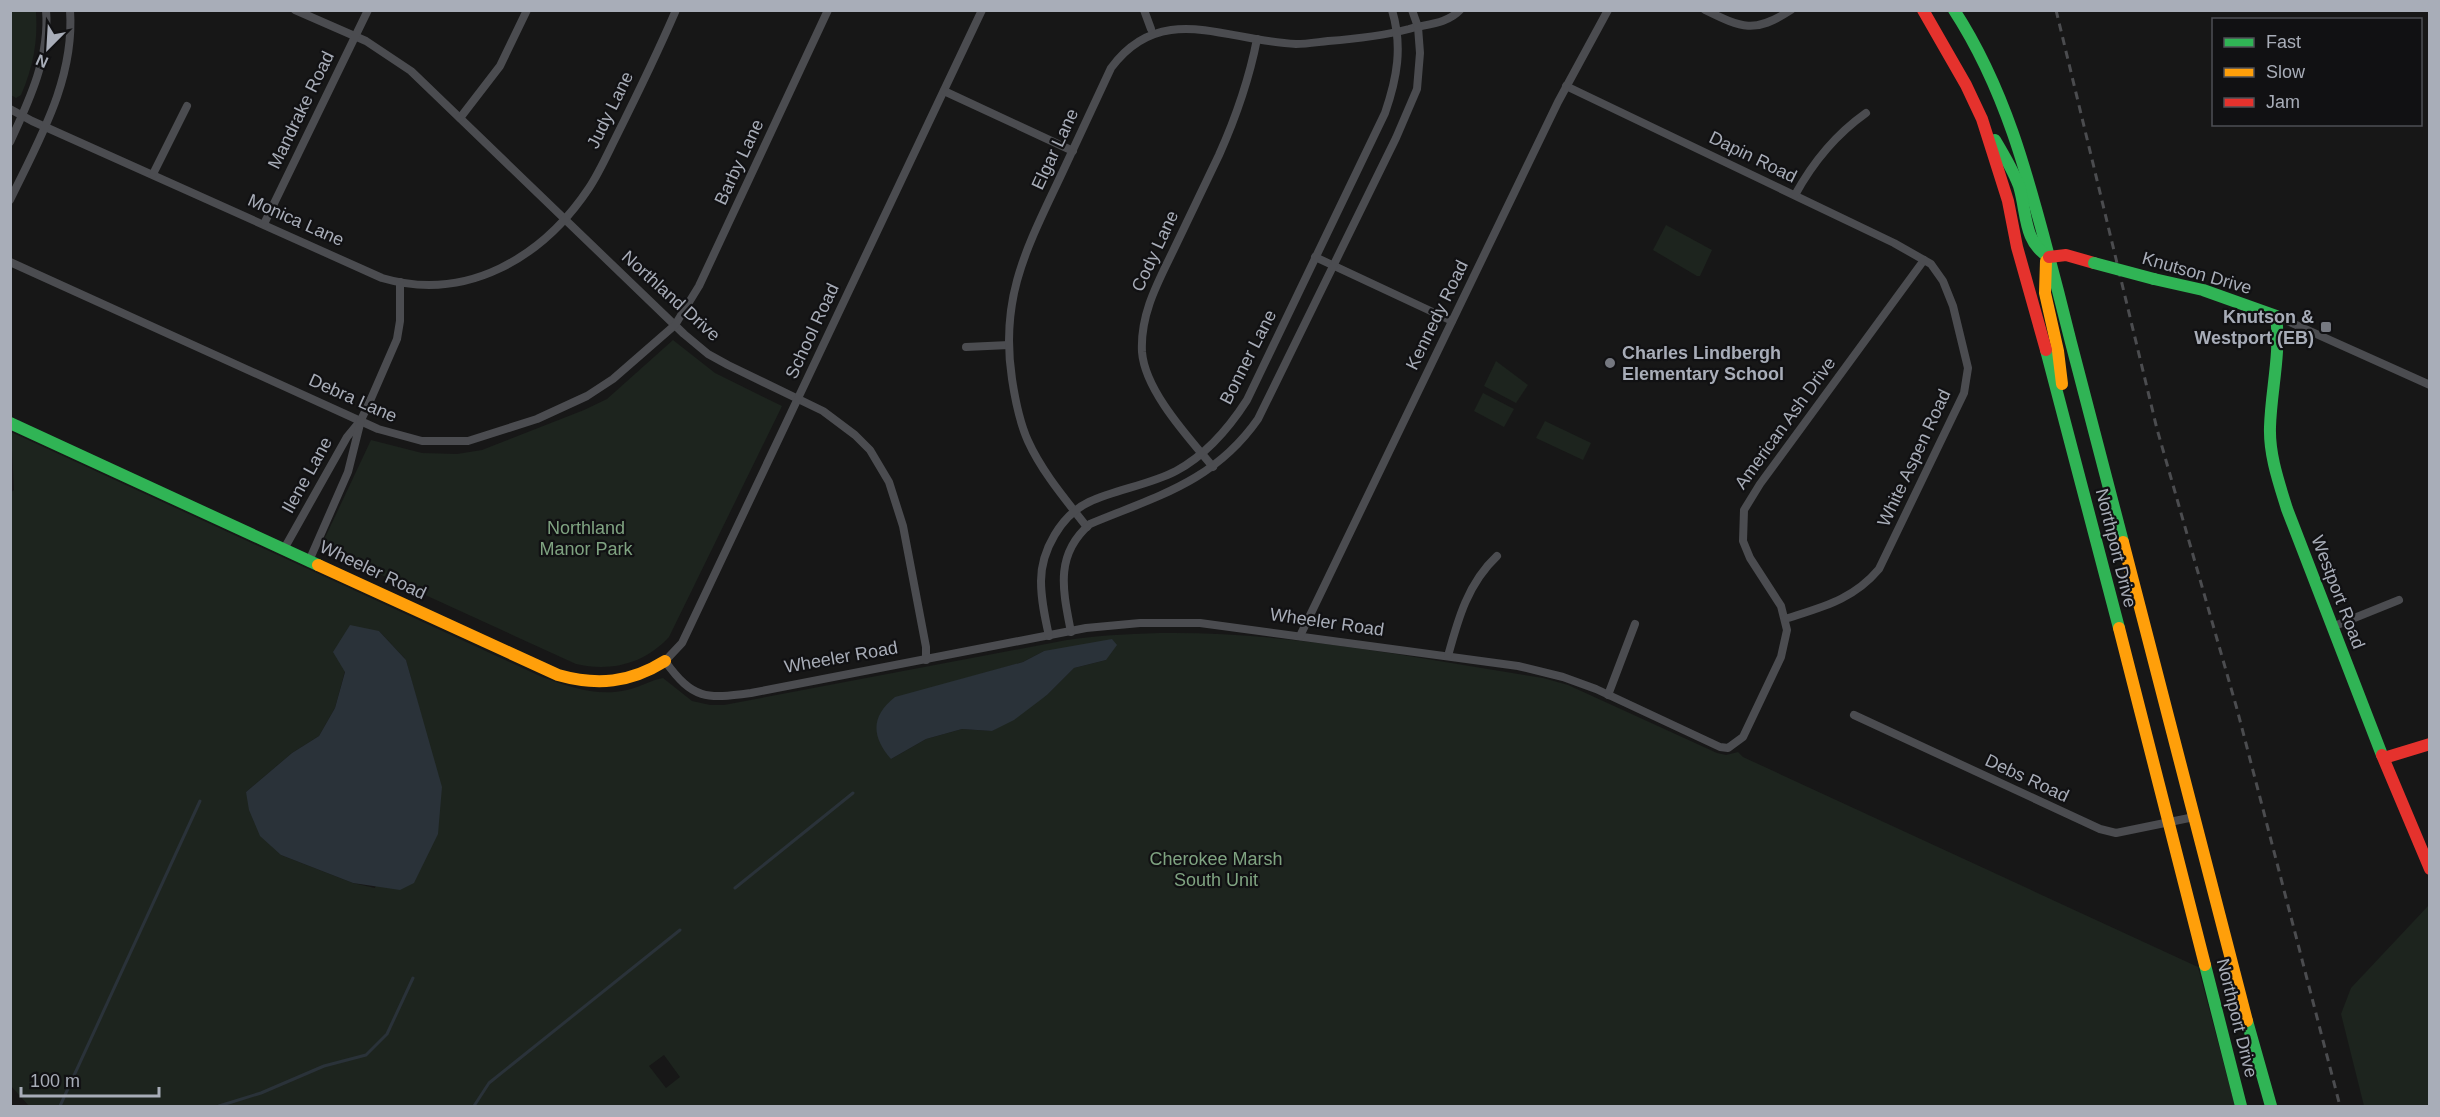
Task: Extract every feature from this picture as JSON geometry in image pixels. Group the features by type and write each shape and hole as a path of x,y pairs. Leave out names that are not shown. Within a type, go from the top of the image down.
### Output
{"main road":[{"name":"Northport Drive","path":"1923,10 1966,85 1982,119 2008,201 2017,246 2066,422 2241,1107"},
{"name":"Northport Drive","path":"1954,10 1979,53 2011,122 2049,257 2271,1107"},
{"path":"1982,119 2012,169 2020,190 2030,235 2036,248 2039,253 2049,257 2044,264 2046,294 2058,353 2066,422"},
{"name":"Knutson Drive","path":"2049,257 2066,255 2203,290 2276,315"},
{"name":"Westport Road","path":"2276,315 2278,328 2271,405 2271,446 2287,509 2430,869"},
{"name":"Wheeler Road","path":"10,423 558,675 578,682 617,683 636,678 665,661"},
{"path":"2384,758 2430,744"}],"street":[{"path":"10,142 37,79 41,63 45,10"},
{"path":"10,200 57,100 68,59 71,33 70,10"},
{"name":"Northland Drive","path":"295,10 374,46 411,71 708,354 823,411 855,435 874,455 890,482 903,526 926,660"},
{"name":"Mandrake Road","path":"264,224 368,10"},
{"path":"460,118 500,66 527,10"},
{"name":"Judy Lane","path":"564,219 591,186 676,10"},
{"name":"Barby Lane","path":"675,325 699,286 828,10"},
{"name":"School Road","path":"665,661 682,643 982,10"},
{"path":"1144,10 1151,29"},
{"name":"Bonner Lane","path":"1049,636 1041,590 1044,561 1059,527 1088,502 1176,471 1220,436 1246,400 1385,113 1398,72 1397,32 1392,10"},
{"name":"Bonner Lane","path":"1087,527 1165,494 1213,467 1229,454 1258,419 1396,138 1417,89 1420,53 1418,27 1412,10"},
{"name":"Elgar Lane","path":"1087,527 1041,464 1027,439 1014,391 1008,327 1014,289 1035,228 1111,68 1122,50 1151,29 1182,22 1257,39 1297,44 1377,37 1446,20 1460,10"},
{"name":"Kennedy Road","path":"1300,636 1566,86 1608,10"},
{"path":"1705,10 1732,23 1752,28 1774,21 1791,10"},
{"name":"Cody Lane","path":"1213,467 1155,390 1142,352 1145,320 1154,289 1238,113 1250,76 1257,39"},
{"name":"Dapin Road","path":"1566,86 1894,243 1924,260"},
{"path":"944,91 1073,151"},
{"path":"153,174 187,106"},
{"name":"Monica Lane","path":"10,109 382,278 400,282 435,285 460,283 491,273 519,259 564,219"},
{"path":"1795,195 1821,155 1842,130 1866,112"},
{"path":"1315,257 1452,321"},
{"name":"American Ash Drive","path":"1732,746 1743,737 1781,657 1788,630 1781,606 1750,558 1743,541 1744,510 1760,484 1924,260"},
{"name":"White Aspen Road","path":"1785,619 1852,595 1879,569 1964,393 1968,368 1953,306 1940,275 1931,264 1924,260"},
{"name":"Debra Lane","path":"10,262 361,420 394,434 422,441 479,439 537,419 587,396 613,379 675,325"},
{"name":"Ilene Lane","path":"309,561 348,472 361,420 397,339 400,321 400,282"},
{"name":"Knutson Drive","path":"2276,315 2430,385"},
{"path":"966,347 1009,345"},
{"name":"Ilene Lane","path":"284,549 347,437 361,420"},
{"path":"1071,632 1062,588 1063,578 1070,551 1087,527"},
{"path":"1448,656 1455,627 1470,592 1482,571 1497,556"},
{"path":"2332,627 2399,600"},
{"name":"Wheeler Road","path":"665,661 691,689 713,698 751,693 1105,626 1175,622 1234,627 1448,656 1546,672 1608,694 1720,747 1732,746"},
{"path":"1608,694 1635,624"},
{"name":"Debs Road","path":"1854,715 2100,829 2116,833 2194,817"}],"green space":[{"path":"11,10 36,11 32,64 21,95 16,98 11,95"},
{"path":"1666,225 1712,250 1700,276 1653,250"},
{"name":"Northland Manor Park","path":"673,340 715,373 782,406 669,637 649,654 638,660 614,666 576,664 353,562 322,544 371,440 422,453 457,454 482,450 607,399"},
{"path":"1496,361 1528,385 1516,403 1484,386"},
{"path":"1483,393 1514,409 1504,427 1474,411"},
{"path":"1545,421 1591,443 1583,460 1536,438"},
{"name":"Cherokee Marsh South Unit","path":"11,432 542,677 594,692 627,690 663,678 692,701 724,705 1067,640 1127,634 1187,633 1306,641 1543,678 1568,685 1717,753 1726,755 1738,752 1743,757 2198,967 2235,1106 29,1106 11,1086 10,493 14,490","holes":["379,631 406,660 422,719 375,888 353,883 281,855 246,792 292,753 319,736 335,708 345,671","1044,651 1106,660 1074,668 1047,695 992,731 962,729 926,739 891,759 927,689 1023,662","664,1055 680,1077 666,1088 649,1066"]},
{"path":"2429,905 2429,1106 2364,1106 2341,1014 2351,988"}],"shaded area":[{"path":"350,625 379,631 406,660 442,787 438,834 414,883 400,890 353,883 281,855 260,836 249,810 246,792 292,753 319,736 335,708 345,672 333,652"},
{"path":"1112,639 1117,645 1106,660 1074,668 1047,695 1014,720 992,731 962,729 926,739 891,759 884,751 876,726 881,711 895,697 1023,662 1044,651"}],"waterway":[{"path":"735,888 853,793"},
{"path":"60,1106 200,801"},
{"path":"474,1106 489,1083 680,930"},
{"path":"219,1106 261,1093 324,1066 366,1055 387,1034 413,978"}],"railway":[{"path":"2056,10 2157,429 2237,709 2340,1106"}],"traffic: fast":[{"path":"1954,10 1990,76 2017,146 2039,218 2123,542"},
{"path":"1995,140 2019,186 2030,235 2034,243 2049,257"},
{"path":"2094,263 2154,279"},
{"path":"2154,279 2203,290 2276,316 2277,358 2270,427 2275,469 2287,509 2382,755"},
{"path":"2046,350 2119,628"},
{"path":"10,423 318,565"},
{"path":"2205,965 2241,1106"},
{"path":"2247,1021 2271,1106"}],"traffic: slow":[{"path":"2046,261 2045,293 2058,351 2062,384"},
{"path":"2123,542 2247,1021"},
{"path":"318,565 558,675 586,681 613,680 639,674 665,661"},
{"path":"2119,628 2205,965"}],"traffic: jam":[{"path":"1923,10 1966,85 1982,119 2008,201 2017,247 2046,350"},
{"path":"2049,257 2066,255 2094,263"},
{"path":"2384,758 2430,744"},
{"path":"2382,755 2430,869"}],"place":[{"name":"Knutson & Westport (EB)","path":"2326,327"},
{"name":"Charles Lindbergh Elementary School","path":"1610,363"}]}
